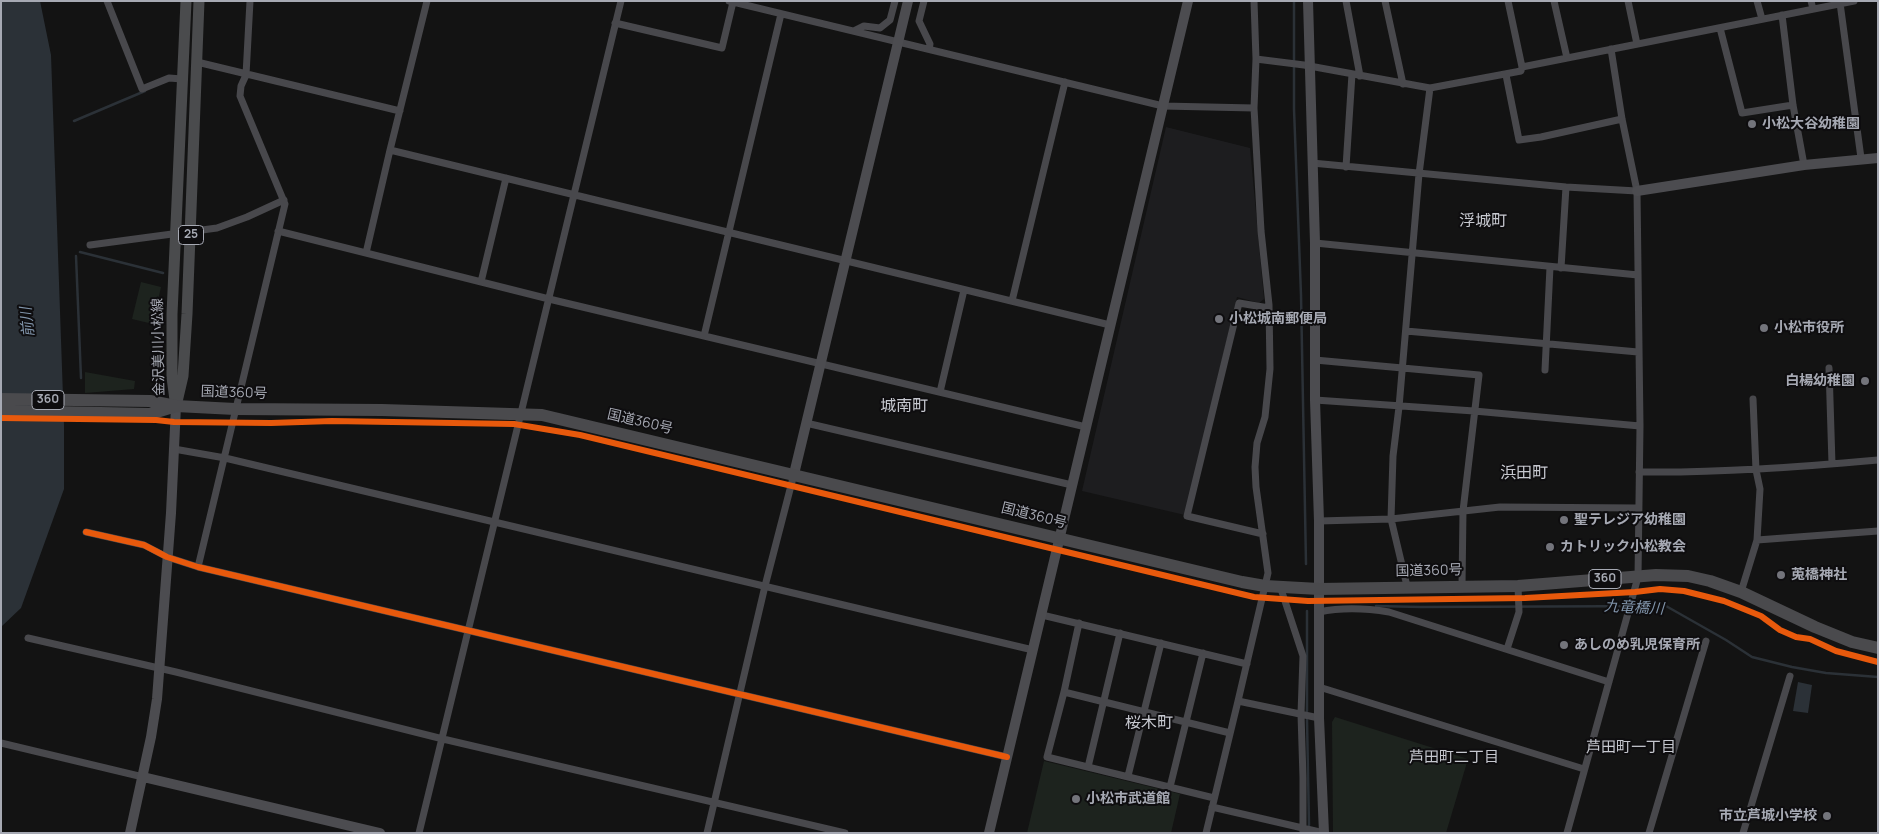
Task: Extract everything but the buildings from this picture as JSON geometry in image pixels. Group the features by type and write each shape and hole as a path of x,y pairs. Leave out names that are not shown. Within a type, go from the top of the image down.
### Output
{"highway":[{"name":"国道360号","path":"1,399 94,406"},
{"name":"国道360号","path":"1,411 150,401 176,406 235,409 521,413 542,415 1242,582 1265,586 1319,589 1407,586 1518,586 1656,575 1688,576 1710,581 1740,592 1852,642 1878,648"}],"main road":[{"name":"金沢美川小松線","path":"176,406 172,377 175,232 186,1"},
{"name":"金沢美川小松線","path":"176,406 183,376 191,232 198,1"}],"street":[{"path":"106,1 142,89 169,78 182,79"},
{"path":"198,567 285,204 240,96 241,86 246,75 250,1"},
{"path":"366,253 427,1"},
{"path":"420,833 620,1"},
{"path":"853,31 864,26 880,28 890,20 895,1"},
{"path":"707,833 765,586 794,474 908,1"},
{"path":"924,1 919,21 930,44 929,49"},
{"path":"988,833 1188,1"},
{"path":"1206,833 1268,573 1254,467 1257,443 1266,416 1270,370 1269,308 1261,232 1254,108 1256,59 1254,1"},
{"path":"1212,807 1303,830 1324,833 1319,718 1319,521 1315,400 1315,243 1307,65 1308,1"},
{"path":"1346,1 1356,75 1346,167"},
{"path":"1385,1 1403,84"},
{"path":"1256,59 1307,65 1430,88 1506,75 1521,71 1522,67 1508,1"},
{"path":"1554,1 1567,58"},
{"path":"1628,1 1637,44"},
{"path":"1757,1 1762,19"},
{"path":"1522,67 1782,15 1812,5 1854,1"},
{"path":"615,23 722,48 731,2 1163,106 1254,108"},
{"path":"1840,3 1861,158"},
{"path":"704,336 782,14"},
{"path":"1782,15 1793,105 1804,165"},
{"path":"1720,28 1742,113 1793,105"},
{"path":"1567,833 1638,577 1640,426 1637,192 1622,119 1611,49"},
{"path":"197,62 400,111"},
{"path":"1506,75 1519,140 1541,138 1622,119"},
{"path":"1012,301 1064,82"},
{"path":"1407,586 1391,519 1393,456 1419,174 1430,88"},
{"path":"390,150 1110,325"},
{"path":"1312,163 1637,192 1804,165 1861,158 1878,158"},
{"path":"481,282 506,178"},
{"path":"1561,268 1566,187"},
{"path":"90,244 217,228 284,200"},
{"path":"278,232 549,299 1086,427"},
{"path":"1315,243 1638,275"},
{"path":"1545,370 1550,266"},
{"path":"940,392 964,290"},
{"path":"1262,534 1187,516 1239,303 1269,308"},
{"path":"1406,331 1638,352"},
{"path":"1315,360 1479,375 1463,511 1462,586"},
{"path":"1828,368 1832,464"},
{"path":"1740,592 1757,540 1760,489 1756,470 1753,399"},
{"path":"1315,400 1475,411 1640,426"},
{"path":"130,833 151,737 160,668 176,406"},
{"path":"806,423 1072,486"},
{"path":"174,449 225,458 1033,650"},
{"path":"1639,472 1705,473 1878,460"},
{"path":"1319,521 1391,519 1525,506 1638,508"},
{"path":"1757,540 1878,531"},
{"path":"86,532 144,545 167,557 198,567 468,629 740,696 1007,757"},
{"path":"1280,586 1303,656 1301,714 1303,830"},
{"path":"1507,649 1519,612 1518,586"},
{"path":"1319,612 1334,609 1363,608 1389,612 1609,682"},
{"path":"1042,614 1246,664"},
{"path":"1079,623 1047,757 1214,798"},
{"path":"1088,767 1120,633"},
{"path":"28,638 160,668 443,739 845,833"},
{"path":"1649,833 1706,641"},
{"path":"1128,776 1161,643"},
{"path":"1170,787 1203,653"},
{"path":"1743,833 1790,676"},
{"path":"1319,687 1584,769"},
{"path":"1064,692 1230,733"},
{"path":"1238,701 1319,718"},
{"path":"1,743 380,833"}],"shaded area":[{"path":"1166,127 1250,148 1264,299 1259,303 1237,297 1185,515 1082,491"},
{"path":"141,282 161,287 153,324 132,319"},
{"path":"85,372 135,381 134,389 85,393"},
{"path":"1335,717 1468,759 1446,833 1333,833 1332,722"},
{"path":"1044,761 1180,794 1171,833 1027,833"}],"water":[{"name":"前川","path":"1,1 40,1 51,55 64,425 64,489 21,608 1,627"},
{"path":"1798,682 1812,685 1808,713 1793,711"}],"waterway":[{"path":"1294,1 1294,109 1301,295 1306,564"},
{"path":"74,121 145,91"},
{"path":"80,252 163,273"},
{"path":"76,256 81,378"},
{"name":"九竜橋川","path":"1376,606 1666,606 1752,657 1826,673 1878,677"},
{"path":"1307,611 1307,711"},
{"path":"1307,720 1309,825"}],"cycle path":[{"path":"1,418 156,420 174,422 271,423 332,421 514,424 580,435 1254,597 1308,601 1525,598 1660,589 1684,591 1724,601 1761,616 1780,630 1796,637 1810,639 1836,651 1878,662"},
{"path":"86,532 144,545 167,557 198,567 1007,757"}],"place":[{"name":"小松大谷幼稚園","path":"1752,124"},
{"name":"小松城南郵便局","path":"1219,319"},
{"name":"小松市役所","path":"1764,328"},
{"name":"白楊幼稚園","path":"1865,381"},
{"name":"聖テレジア幼稚園","path":"1564,520"},
{"name":"カトリック小松教会","path":"1550,547"},
{"name":"莵橋神社","path":"1781,575"},
{"name":"あしのめ乳児保育所","path":"1564,645"},
{"name":"小松市武道館","path":"1076,799"},
{"name":"市立芦城小学校","path":"1827,816"}],"district":[{"name":"浮城町","path":"1483,222"},
{"name":"城南町","path":"904,407"},
{"name":"浜田町","path":"1524,474"},
{"name":"桜木町","path":"1149,724"},
{"name":"芦田町一丁目","path":"1631,748"},
{"name":"芦田町二丁目","path":"1454,758"}]}
